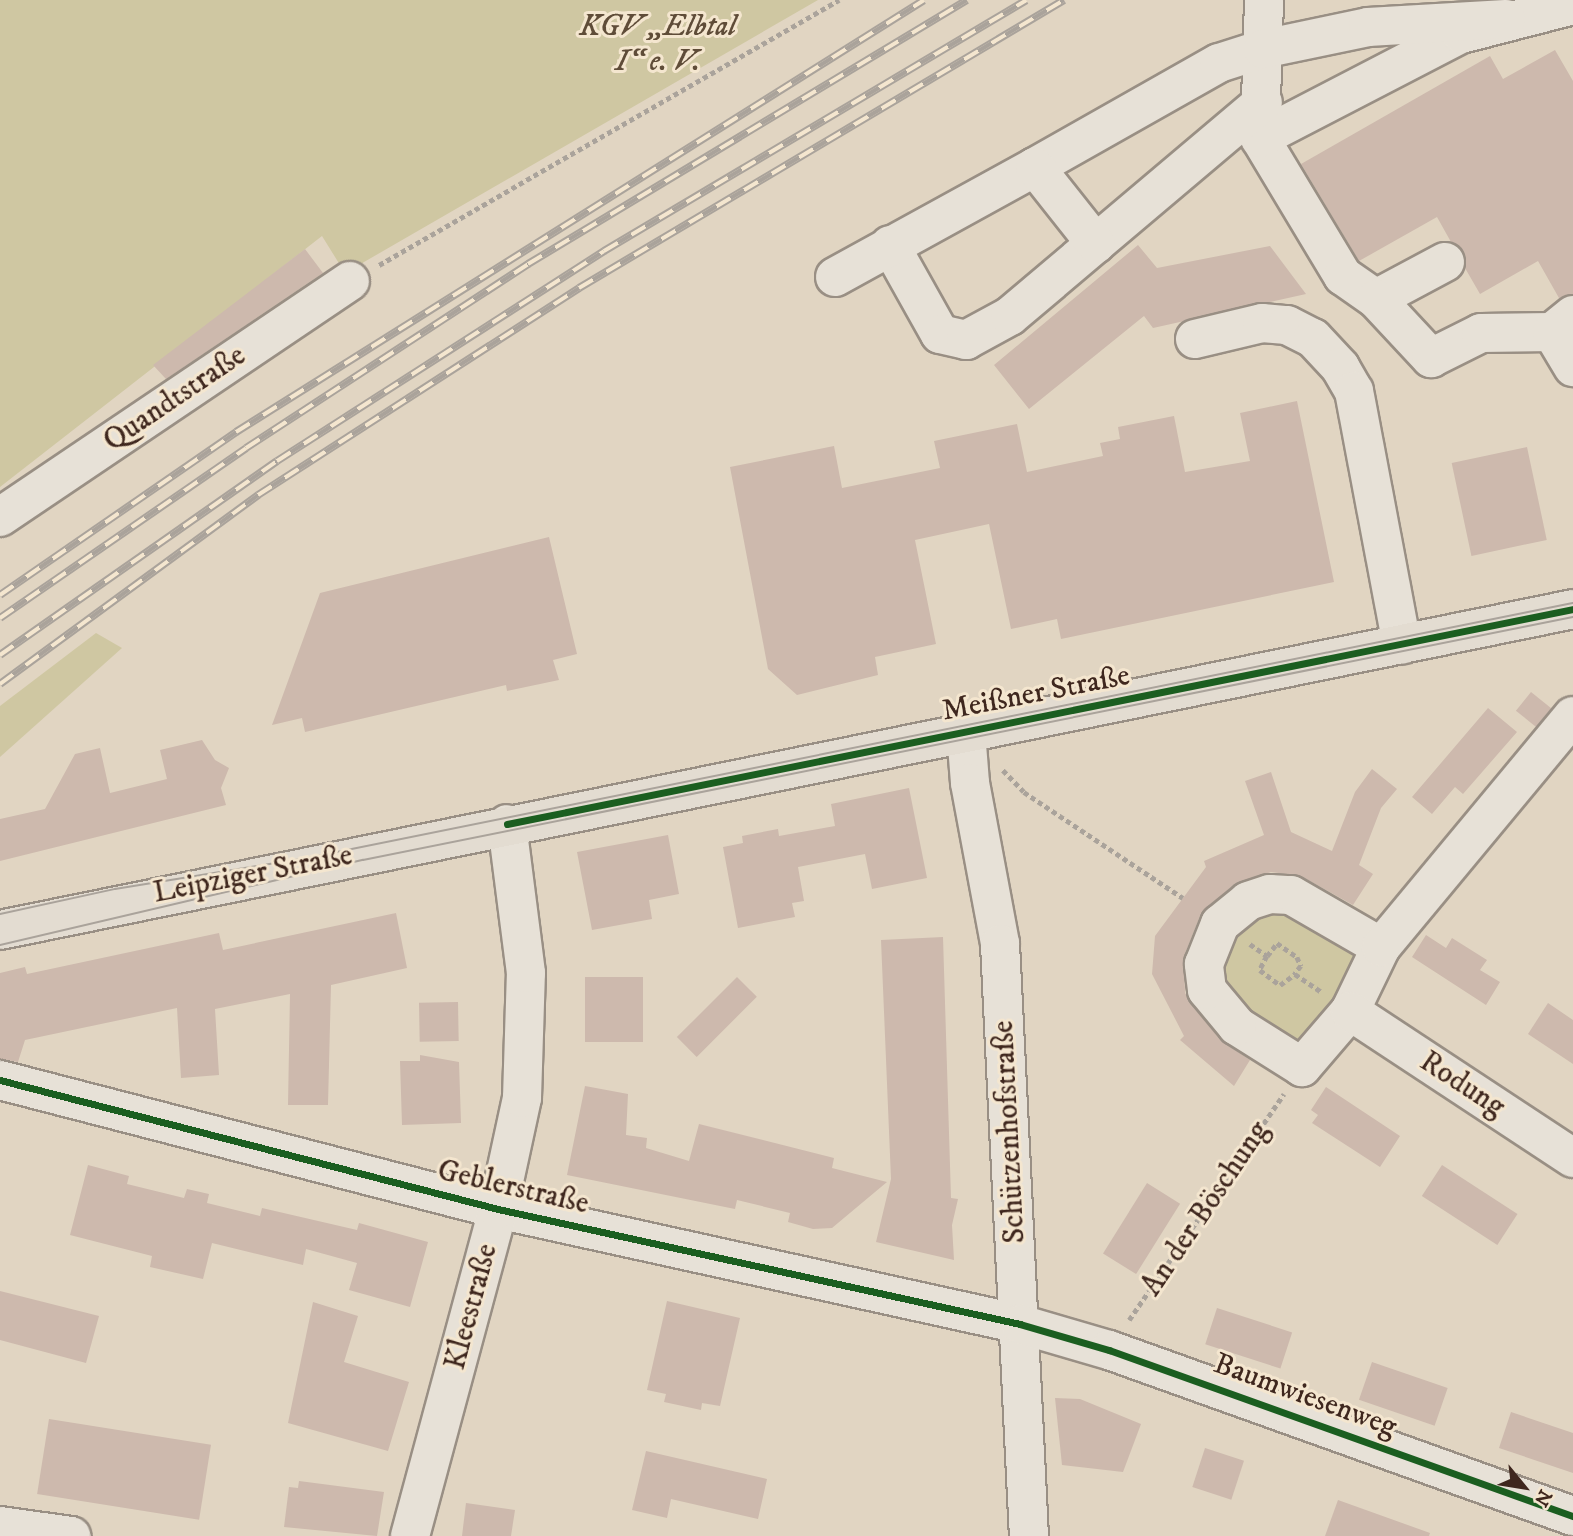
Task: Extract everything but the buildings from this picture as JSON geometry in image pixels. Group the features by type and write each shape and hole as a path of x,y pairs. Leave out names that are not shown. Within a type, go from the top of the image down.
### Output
{"main road":[{"name":"Meißner Straße","path":"507,824 1573,609"},
{"name":"Leipziger Straße","path":"0,930 507,824"}],"street":[{"path":"1264,0 1262,120 1343,275 1376,299 1431,358 1481,333 1563,323 1573,368"},
{"path":"890,244 940,334 965,340 1010,316 1096,244 1262,120 1461,34 1506,19 1573,5"},
{"path":"835,277 1219,63 1263,49 1368,27 1506,19"},
{"path":"1035,167 1096,244"},
{"path":"1376,299 1445,262"},
{"name":"Quandtstraße","path":"0,517 351,281"},
{"path":"1195,339 1262,323 1287,325 1313,338 1340,368 1354,391 1402,644"},
{"path":"1381,947 1292,895 1248,901 1220,924 1204,964 1207,990 1219,1010 1302,1067 1350,1011 1381,947 1573,716"},
{"name":"Schützenhofstraße","path":"966,732 970,783 1000,944 1029,1536"},
{"name":"Kleestraße","path":"410,1536 498,1209 522,1098 526,974 507,824"},
{"name":"Rodung","path":"1350,1011 1573,1158"},
{"name":"Geblerstraße","path":"0,1080 498,1209 1020,1324"},
{"name":"Baumwiesenweg","path":"1020,1324 1109,1350 1573,1516"},
{"path":"0,1526 71,1536"}],"path":[{"path":"351,281 839,0"},
{"path":"966,732 1024,792 1183,898"},
{"path":"1220,924 1268,956"},
{"path":"1277,943 1297,957 1301,966 1280,985 1260,970 1268,956 1277,943"},
{"path":"1295,974 1350,1011"}],"green space":[{"name":"KGV „Elbtal I“ e. V.","path":"0,0 818,0 345,273 322,236 0,487"},
{"path":"96,633 122,648 0,757 0,706"},
{"path":"1264,905 1307,914 1364,951 1301,1048 1253,1021 1226,989 1223,955 1239,920"}],"tram line":[{"path":"0,914 115,889 312,857 1573,603"},
{"path":"0,945 363,860 1573,617"}],"railway":[{"path":"0,595 236,432 924,0"},
{"path":"0,618 246,448 528,264 967,0"},
{"path":"0,655 277,461 604,251 1026,0"},
{"path":"0,684 258,495 579,288 1064,0"}],"cycle path":[{"path":"507,824 1573,609"},
{"path":"0,1080 498,1209 1020,1324 1109,1350 1573,1516"}]}
